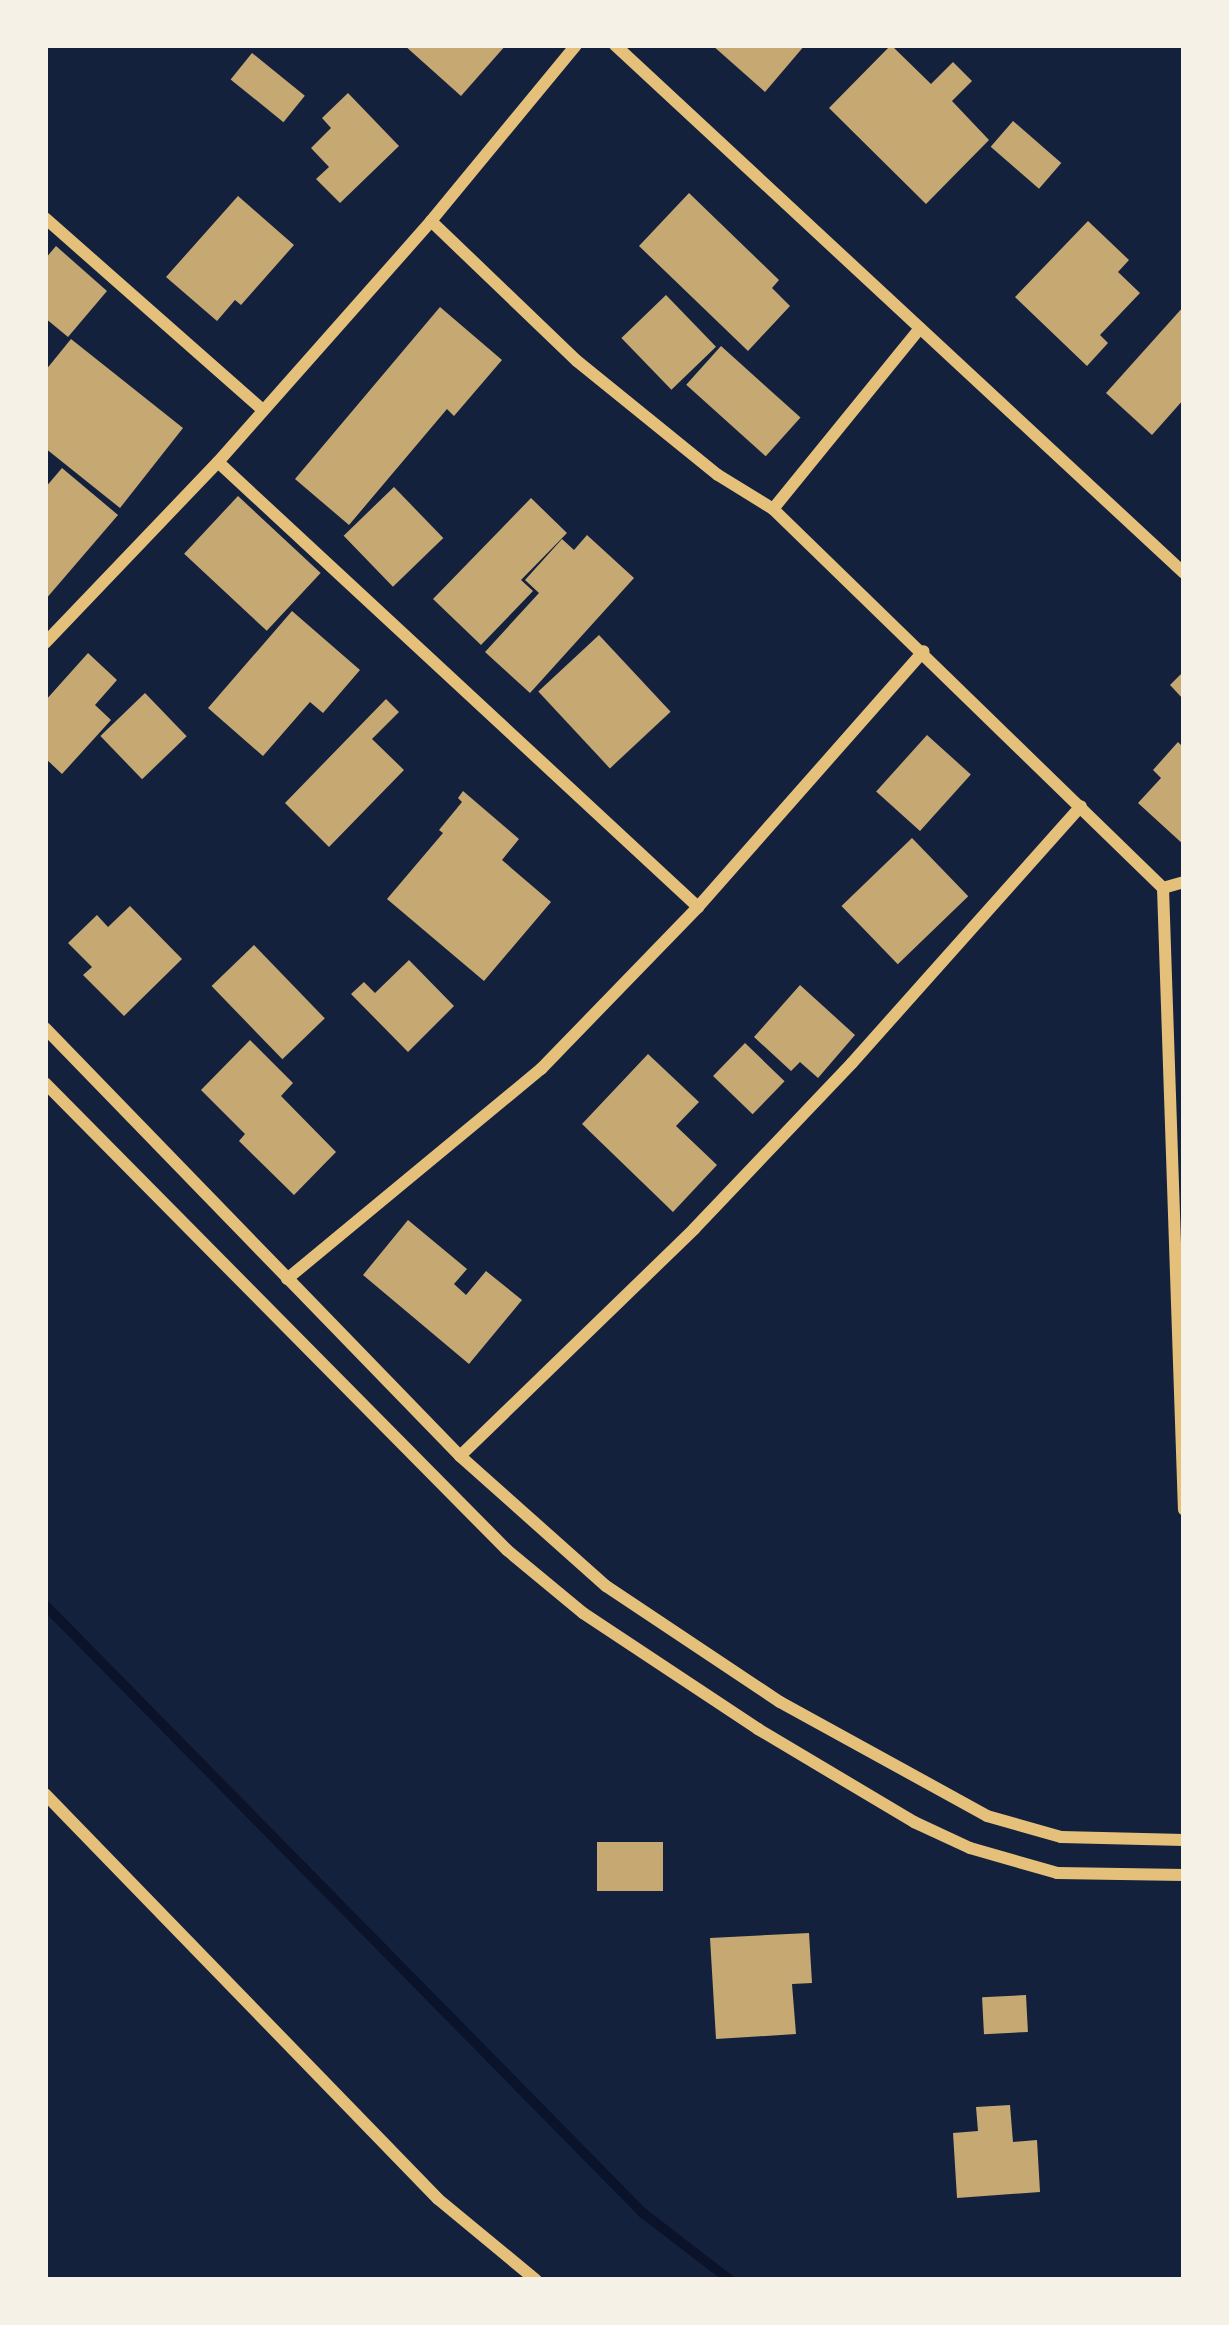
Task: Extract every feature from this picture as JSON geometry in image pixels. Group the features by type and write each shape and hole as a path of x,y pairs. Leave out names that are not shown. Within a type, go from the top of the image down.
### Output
{"street":[{"path":"45,643 218,462 431,221 576,45"},
{"path":"615,45 1184,573"},
{"path":"45,218 263,410"},
{"path":"431,221 593,375 718,475 773,509 1163,888 1184,1510"},
{"path":"773,509 920,328"},
{"path":"218,462 698,907"},
{"path":"287,1279 541,1069 698,907 924,651"},
{"path":"460,1456 710,1212 852,1063 1081,806"},
{"path":"1163,888 1184,882"},
{"path":"45,1028 460,1456 606,1586 780,1702 987,1816 1061,1837 1184,1840"},
{"path":"45,1082 475,1519 583,1613 777,1741 970,1848 1057,1873 1184,1875"},
{"path":"45,1794 438,2199 536,2280"}],"building":[{"path":"404,45 506,45 461,96"},
{"path":"712,45 805,45 765,92"},
{"path":"891,45 931,84 953,62 972,81 952,101 989,140 926,204 829,108"},
{"path":"252,53 305,96 283,122 231,79"},
{"path":"348,93 399,146 340,203 316,179 329,167 311,148 331,128 322,118"},
{"path":"1013,121 1061,163 1039,189 991,147"},
{"path":"689,193 779,280 772,288 790,306 748,351 639,246"},
{"path":"238,196 294,245 241,305 235,300 217,321 166,277"},
{"path":"1088,221 1129,260 1118,272 1140,293 1100,335 1108,343 1087,366 1015,297"},
{"path":"56,246 107,291 68,337 45,318 45,259"},
{"path":"666,295 716,347 671,390 621,338"},
{"path":"1184,306 1184,399 1152,435 1106,393"},
{"path":"440,307 502,360 454,416 447,409 349,525 295,479"},
{"path":"71,339 183,428 120,508 45,448 45,371"},
{"path":"721,346 801,418 766,456 686,385"},
{"path":"62,468 118,515 45,600 45,488"},
{"path":"394,487 443,538 393,587 344,536"},
{"path":"238,496 321,573 267,631 184,554"},
{"path":"531,498 567,533 521,580 533,591 481,645 433,599"},
{"path":"587,535 634,578 530,693 485,652 539,593 525,580 562,539 574,550"},
{"path":"292,611 360,670 323,713 310,702 263,756 208,708"},
{"path":"599,635 671,712 610,768 538,692"},
{"path":"88,653 117,680 95,705 111,720 62,774 45,758 45,701"},
{"path":"1184,671 1184,700 1170,685"},
{"path":"145,693 187,736 142,779 100,736"},
{"path":"386,699 399,712 372,739 404,770 329,847 285,803"},
{"path":"927,735 971,774 920,831 876,791"},
{"path":"1178,742 1184,748 1184,845 1138,803 1161,778 1153,770"},
{"path":"463,791 519,839 502,860 551,902 484,981 387,899 443,833 439,830 462,802 458,798"},
{"path":"912,838 968,896 898,964 842,906"},
{"path":"130,906 182,959 124,1016 83,975 92,967 68,943 97,915 108,927"},
{"path":"254,945 325,1018 282,1059 212,986"},
{"path":"409,960 454,1006 408,1052 351,994 364,982 375,993"},
{"path":"800,985 855,1035 818,1078 800,1062 791,1071 754,1037"},
{"path":"250,1040 293,1083 281,1096 336,1152 294,1195 239,1141 245,1134 201,1090"},
{"path":"745,1043 785,1081 753,1114 713,1076"},
{"path":"648,1054 699,1102 676,1126 717,1165 673,1212 582,1124"},
{"path":"408,1220 467,1269 454,1284 466,1295 486,1271 522,1300 469,1364 363,1275"},
{"path":"597,1842 663,1842 663,1891 597,1891"},
{"path":"809,1933 812,1983 792,1984 796,2034 716,2039 710,1938"},
{"path":"1026,1995 1028,2032 984,2034 982,1997"},
{"path":"1010,2105 1013,2142 1037,2140 1040,2192 957,2198 953,2133 978,2131 976,2107"}],"waterway":[{"path":"45,1605 643,2213 730,2280"}]}
